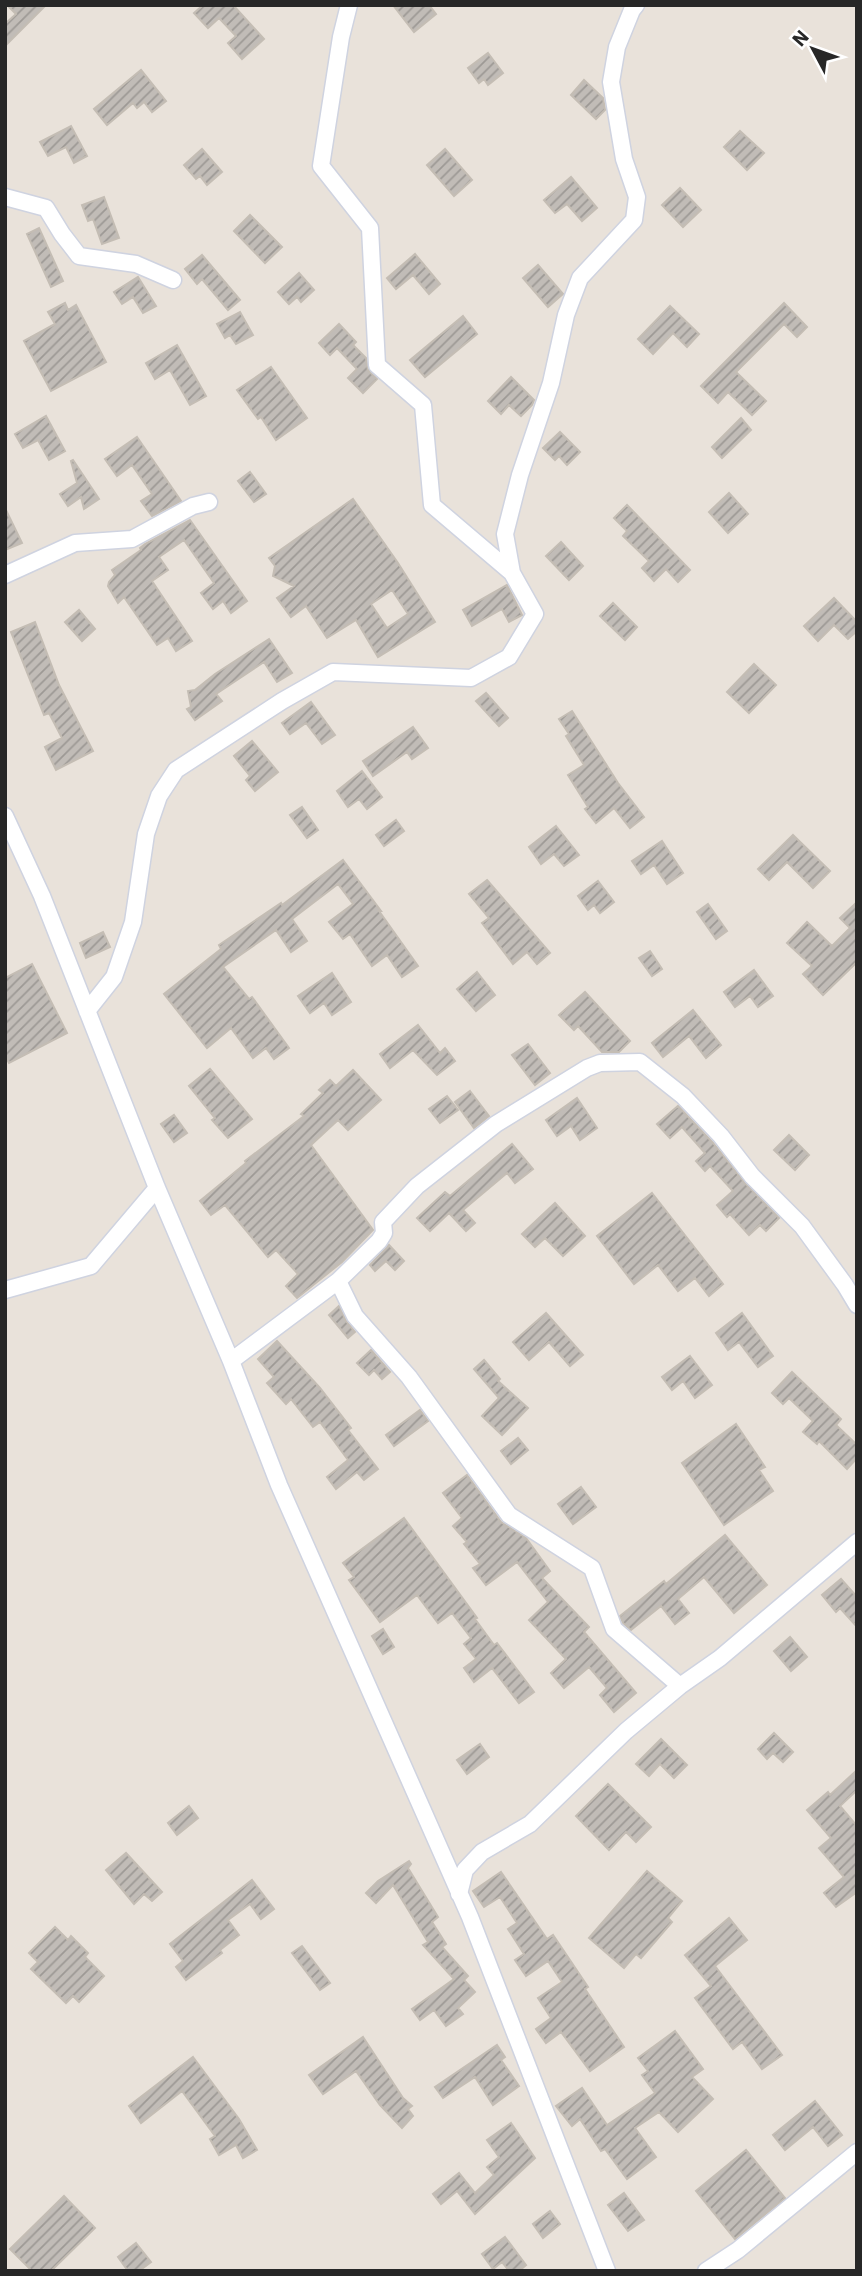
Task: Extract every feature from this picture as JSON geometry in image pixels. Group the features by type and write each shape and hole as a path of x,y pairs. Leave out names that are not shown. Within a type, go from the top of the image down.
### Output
{"street":[{"path":"349,5 341,37 321,166 370,228 377,365 423,405 432,505 512,573"},
{"path":"87,1011 114,978 133,922 146,834 159,796 176,770 282,701 333,672 471,678 509,657 535,614 512,573 505,534 520,475 551,383 566,315 580,278 634,220 637,197 624,159 611,82 617,47 636,5"},
{"path":"5,197 46,208 79,256 136,264 173,280"},
{"path":"5,575 75,543 132,540 192,506 209,502"},
{"path":"5,816 43,895 157,1188 231,1361 279,1485 459,1894 607,2271"},
{"path":"231,1361 338,1282 380,1241 384,1233 383,1222 417,1186 496,1124 587,1068 600,1063 640,1062 683,1096 721,1136 752,1176 802,1226 857,1305"},
{"path":"5,1290 91,1266 157,1188"},
{"path":"338,1282 355,1316 409,1377 509,1515 592,1568 614,1629 680,1686"},
{"path":"459,1894 465,1870 482,1852 530,1824 626,1731 680,1686 720,1658 857,1542"},
{"path":"706,2271 738,2250 857,2152"}],"building":[{"path":"7,5 46,5 5,46 5,24 16,14"},
{"path":"203,5 233,5 264,39 242,59 228,43 236,36 219,18 208,28 194,13"},
{"path":"393,5 429,5 436,14 414,32"},
{"path":"488,53 503,73 488,85 484,79 479,83 468,68"},
{"path":"141,70 166,101 152,112 144,102 137,108 133,103 107,125 94,109"},
{"path":"584,80 603,98 605,110 596,119 571,95"},
{"path":"71,126 87,156 74,163 66,147 48,156 40,142"},
{"path":"740,131 764,153 747,170 724,147"},
{"path":"202,149 222,172 207,185 200,176 196,179 184,165"},
{"path":"445,149 472,180 454,196 427,165"},
{"path":"571,177 597,208 582,221 567,204 555,213 544,200"},
{"path":"680,188 701,210 683,227 662,205"},
{"path":"104,197 119,238 102,244 93,219 88,221 82,205"},
{"path":"250,215 282,247 265,263 234,231"},
{"path":"39,228 63,281 51,287 27,234"},
{"path":"415,254 440,284 429,294 413,275 396,289 387,278"},
{"path":"202,255 240,300 228,310 202,279 197,284 185,269"},
{"path":"538,265 563,294 548,307 523,278"},
{"path":"299,273 314,290 301,302 297,297 289,304 278,292"},
{"path":"138,277 156,306 143,313 133,297 122,304 114,292"},
{"path":"65,303 68,310 76,305 106,362 51,391 24,341 55,324 48,312"},
{"path":"784,303 807,327 797,337 784,324 736,372 766,401 752,415 728,392 718,403 701,386"},
{"path":"670,306 699,334 687,347 673,333 653,354 638,339"},
{"path":"240,312 253,335 236,344 230,335 225,338 217,324"},
{"path":"463,316 477,334 425,377 410,360"},
{"path":"339,324 356,342 353,345 366,358 368,370 377,379 363,393 348,378 357,369 337,348 330,355 319,343"},
{"path":"177,345 206,396 190,405 170,370 155,379 146,363"},
{"path":"271,367 307,418 276,440 261,417 258,419 237,390"},
{"path":"511,377 534,400 521,416 509,405 501,414 488,401"},
{"path":"46,416 65,451 49,460 38,440 23,448 15,434"},
{"path":"741,418 751,430 722,458 712,447"},
{"path":"560,432 580,452 567,465 559,456 555,460 543,448"},
{"path":"137,437 181,501 152,516 141,501 152,494 132,465 117,476 105,459"},
{"path":"73,460 99,499 84,509 81,497 68,506 60,494 77,483 71,461"},
{"path":"250,472 266,494 254,502 238,481"},
{"path":"729,493 748,514 728,533 709,512"},
{"path":"353,499 435,622 378,657 356,620 327,638 306,606 291,617 277,598 294,586 273,576 275,566 269,558","holes":["392,590 408,614 387,628 371,604"]},
{"path":"627,505 690,570 678,582 666,569 654,581 642,568 649,561 623,536 627,531 614,518"},
{"path":"5,508 22,543 5,550"},
{"path":"190,520 247,601 231,613 223,601 213,609 201,593 214,583 184,540 159,557 168,570 152,581 192,641 176,651 168,638 157,645 124,597 118,603 108,586 115,575 112,570 141,550 145,544"},
{"path":"561,542 583,566 569,580 546,556"},
{"path":"507,585 522,615 509,622 502,609 472,626 463,610"},
{"path":"834,598 857,622 857,631 848,639 834,625 818,641 804,626"},
{"path":"613,603 637,627 625,640 600,616"},
{"path":"79,610 95,629 82,641 65,622"},
{"path":"35,622 59,685 93,751 56,770 45,747 62,738 49,713 44,715 11,632"},
{"path":"269,639 292,673 277,682 264,662 216,694 222,701 195,720 187,709 191,707 188,691 195,690"},
{"path":"754,664 776,685 749,713 727,692"},
{"path":"486,693 508,718 499,726 476,701"},
{"path":"311,702 335,735 322,744 306,723 290,734 282,723"},
{"path":"572,711 618,783 644,817 630,828 614,808 596,823 585,809 588,807 568,775 584,765 559,719"},
{"path":"413,727 428,748 412,759 407,752 373,776 363,761"},
{"path":"252,741 278,772 255,791 246,780 250,776 234,756"},
{"path":"362,771 382,797 367,809 359,799 348,807 337,791"},
{"path":"302,807 318,830 307,838 290,815"},
{"path":"396,820 404,831 384,846 376,835"},
{"path":"556,826 579,855 564,866 554,854 541,864 529,847"},
{"path":"793,835 830,871 813,888 787,862 769,880 758,869"},
{"path":"662,841 683,873 667,884 654,865 641,874 632,861"},
{"path":"343,860 418,966 402,977 387,955 372,966 350,934 343,939 329,922 353,904 338,884 292,919 307,941 291,952 276,930 223,967 249,999 252,997 289,1048 274,1059 266,1048 253,1058 231,1028 207,1048 164,994 221,949 219,945 281,903 282,905"},
{"path":"487,880 550,953 537,964 527,952 513,964 482,923 489,918 469,894"},
{"path":"598,881 614,902 600,913 594,905 588,910 578,896"},
{"path":"857,902 857,962 823,995 803,974 812,966 787,943 807,922 832,946 850,928 840,918"},
{"path":"708,904 727,931 716,939 697,912"},
{"path":"103,932 110,947 86,958 80,943"},
{"path":"650,951 662,969 652,976 639,958"},
{"path":"32,964 67,1033 9,1063 5,1056 5,978"},
{"path":"754,970 773,996 758,1007 750,996 735,1007 724,992"},
{"path":"477,972 495,995 476,1011 457,989"},
{"path":"332,973 351,1002 332,1015 324,1003 310,1013 298,996"},
{"path":"585,992 630,1041 619,1052 602,1052 578,1026 574,1030 559,1015"},
{"path":"693,1010 721,1045 706,1058 689,1036 663,1057 652,1043"},
{"path":"418,1025 440,1053 445,1048 455,1061 437,1075 413,1050 390,1068 380,1054"},
{"path":"528,1044 550,1073 535,1085 512,1055"},
{"path":"210,1069 252,1119 228,1138 189,1086"},
{"path":"353,1070 381,1100 348,1130 338,1120 311,1145 373,1230 342,1262 297,1298 286,1286 298,1274 276,1250 268,1257 225,1205 211,1215 200,1201 246,1163 245,1161 304,1116 301,1114 323,1093 319,1090 330,1080 336,1086"},
{"path":"470,1091 489,1116 474,1128 455,1102"},
{"path":"447,1096 458,1110 440,1123 429,1109"},
{"path":"577,1098 597,1128 580,1140 571,1126 557,1136 546,1120"},
{"path":"678,1106 779,1218 766,1231 760,1225 749,1235 730,1214 727,1217 717,1205 733,1191 710,1166 705,1171 696,1161 705,1153 682,1127 670,1138 657,1124"},
{"path":"174,1115 187,1133 174,1142 161,1124"},
{"path":"789,1135 809,1155 795,1170 774,1150"},
{"path":"512,1144 533,1169 515,1183 507,1173 463,1210 475,1223 466,1231 449,1213 430,1231 417,1218 445,1192 450,1196"},
{"path":"652,1193 723,1284 709,1296 695,1278 678,1291 658,1265 634,1284 597,1236"},
{"path":"555,1203 585,1236 563,1256 545,1238 535,1247 522,1234"},
{"path":"389,1245 404,1261 395,1270 386,1261 375,1271 370,1265"},
{"path":"339,1306 355,1332 348,1338 329,1315"},
{"path":"546,1313 583,1355 570,1366 549,1342 529,1360 513,1342"},
{"path":"742,1313 773,1356 758,1367 739,1342 728,1350 716,1333"},
{"path":"277,1341 320,1388 378,1469 364,1480 357,1472 336,1489 327,1477 348,1460 320,1422 313,1427 291,1399 286,1404 267,1383 274,1377 258,1359"},
{"path":"371,1350 390,1372 382,1379 374,1370 369,1375 357,1363"},
{"path":"690,1356 712,1385 695,1398 683,1381 672,1390 662,1377"},
{"path":"484,1360 500,1379 498,1381 528,1408 502,1435 482,1416 499,1398 474,1369"},
{"path":"792,1372 841,1419 836,1425 857,1445 857,1458 847,1469 819,1441 817,1444 803,1432 813,1421 789,1398 783,1404 772,1393"},
{"path":"420,1410 428,1421 394,1446 386,1435"},
{"path":"736,1424 765,1467 759,1470 773,1491 724,1525 682,1463"},
{"path":"518,1438 528,1450 511,1464 501,1451"},
{"path":"467,1475 501,1522 526,1538 550,1571 542,1578 589,1627 584,1632 636,1693 614,1712 600,1695 607,1688 589,1667 564,1688 551,1673 566,1659 529,1620 548,1602 517,1562 486,1585 473,1568 480,1564 464,1544 467,1542 453,1526 462,1518 443,1493"},
{"path":"581,1487 596,1507 573,1524 558,1504"},
{"path":"404,1518 494,1645 497,1643 534,1692 519,1703 492,1668 474,1682 464,1668 476,1659 464,1644 471,1638 452,1613 438,1623 417,1595 380,1622 349,1580 354,1577 343,1563"},
{"path":"725,1535 767,1585 734,1613 704,1577 678,1599 689,1613 675,1624 661,1606 631,1630 623,1623 620,1616 664,1581 666,1584"},
{"path":"841,1579 857,1597 857,1627 840,1608 836,1612 822,1595"},
{"path":"383,1629 394,1647 383,1654 372,1636"},
{"path":"790,1637 807,1657 791,1671 774,1651"},
{"path":"774,1733 793,1752 783,1762 773,1753 767,1759 758,1749"},
{"path":"661,1739 687,1765 674,1778 660,1764 649,1776 636,1764"},
{"path":"480,1744 489,1757 467,1774 457,1760"},
{"path":"857,1770 857,1790 840,1806 857,1826 857,1892 836,1907 824,1893 844,1877 819,1848 831,1838 807,1810 828,1792 830,1795"},
{"path":"608,1784 651,1827 636,1842 626,1832 609,1850 576,1816"},
{"path":"189,1806 198,1818 177,1835 168,1823"},
{"path":"126,1853 162,1892 152,1901 144,1894 134,1904 106,1870"},
{"path":"409,1861 411,1864 408,1868 438,1917 432,1922 446,1944 442,1947 468,1976 464,1980 475,1992 458,2008 463,2014 446,2026 434,2010 420,2020 412,2009 454,1979 423,1945 428,1942 393,1885 376,1903 366,1893 378,1881"},
{"path":"647,1871 682,1901 668,1918 672,1922 641,1958 636,1954 624,1968 589,1938"},
{"path":"501,1872 547,1939 553,1935 624,2047 590,2071 561,2032 546,2043 536,2029 551,2018 538,1998 562,1982 548,1961 526,1976 515,1960 524,1954 508,1929 517,1923 500,1897 484,1907 473,1891"},
{"path":"252,1880 274,1909 261,1919 250,1904 228,1920 239,1935 220,1950 222,1953 186,1980 176,1967 183,1961 170,1944"},
{"path":"729,1918 747,1940 715,1966 782,2055 762,2069 742,2042 733,2049 695,1998 711,1986 685,1955"},
{"path":"55,1927 68,1940 71,1936 88,1953 85,1957 104,1976 79,2002 73,1996 66,2003 31,1969 38,1962 29,1953"},
{"path":"302,1946 330,1983 320,1990 292,1953"},
{"path":"675,2031 703,2069 692,2077 713,2099 678,2132 659,2112 635,2128 656,2157 627,2179 605,2149 601,2151 580,2119 572,2126 556,2106 582,2088 607,2125 655,2093 642,2075 648,2071 638,2058"},
{"path":"363,2037 403,2098 412,2106 408,2109 413,2116 402,2128 380,2105 356,2071 323,2094 309,2075"},
{"path":"497,2045 505,2057 501,2060 519,2086 493,2105 475,2077 443,2098 435,2087"},
{"path":"193,2057 239,2119 257,2150 243,2158 236,2145 219,2155 210,2139 215,2136 182,2091 141,2123 129,2106"},
{"path":"815,2101 842,2135 828,2146 813,2127 785,2150 773,2135"},
{"path":"511,2123 535,2158 475,2214 457,2191 441,2204 433,2194 459,2173 475,2193 494,2175 487,2167 499,2157 487,2140"},
{"path":"746,2150 785,2198 735,2239 696,2191"},
{"path":"624,2193 644,2220 628,2231 608,2205"},
{"path":"64,2196 95,2228 51,2271 32,2271 10,2249"},
{"path":"550,2211 560,2224 543,2238 533,2224"},
{"path":"505,2237 526,2265 519,2271 509,2271 502,2262 493,2269 482,2254"},
{"path":"136,2243 151,2262 139,2271 128,2271 118,2257"}]}
